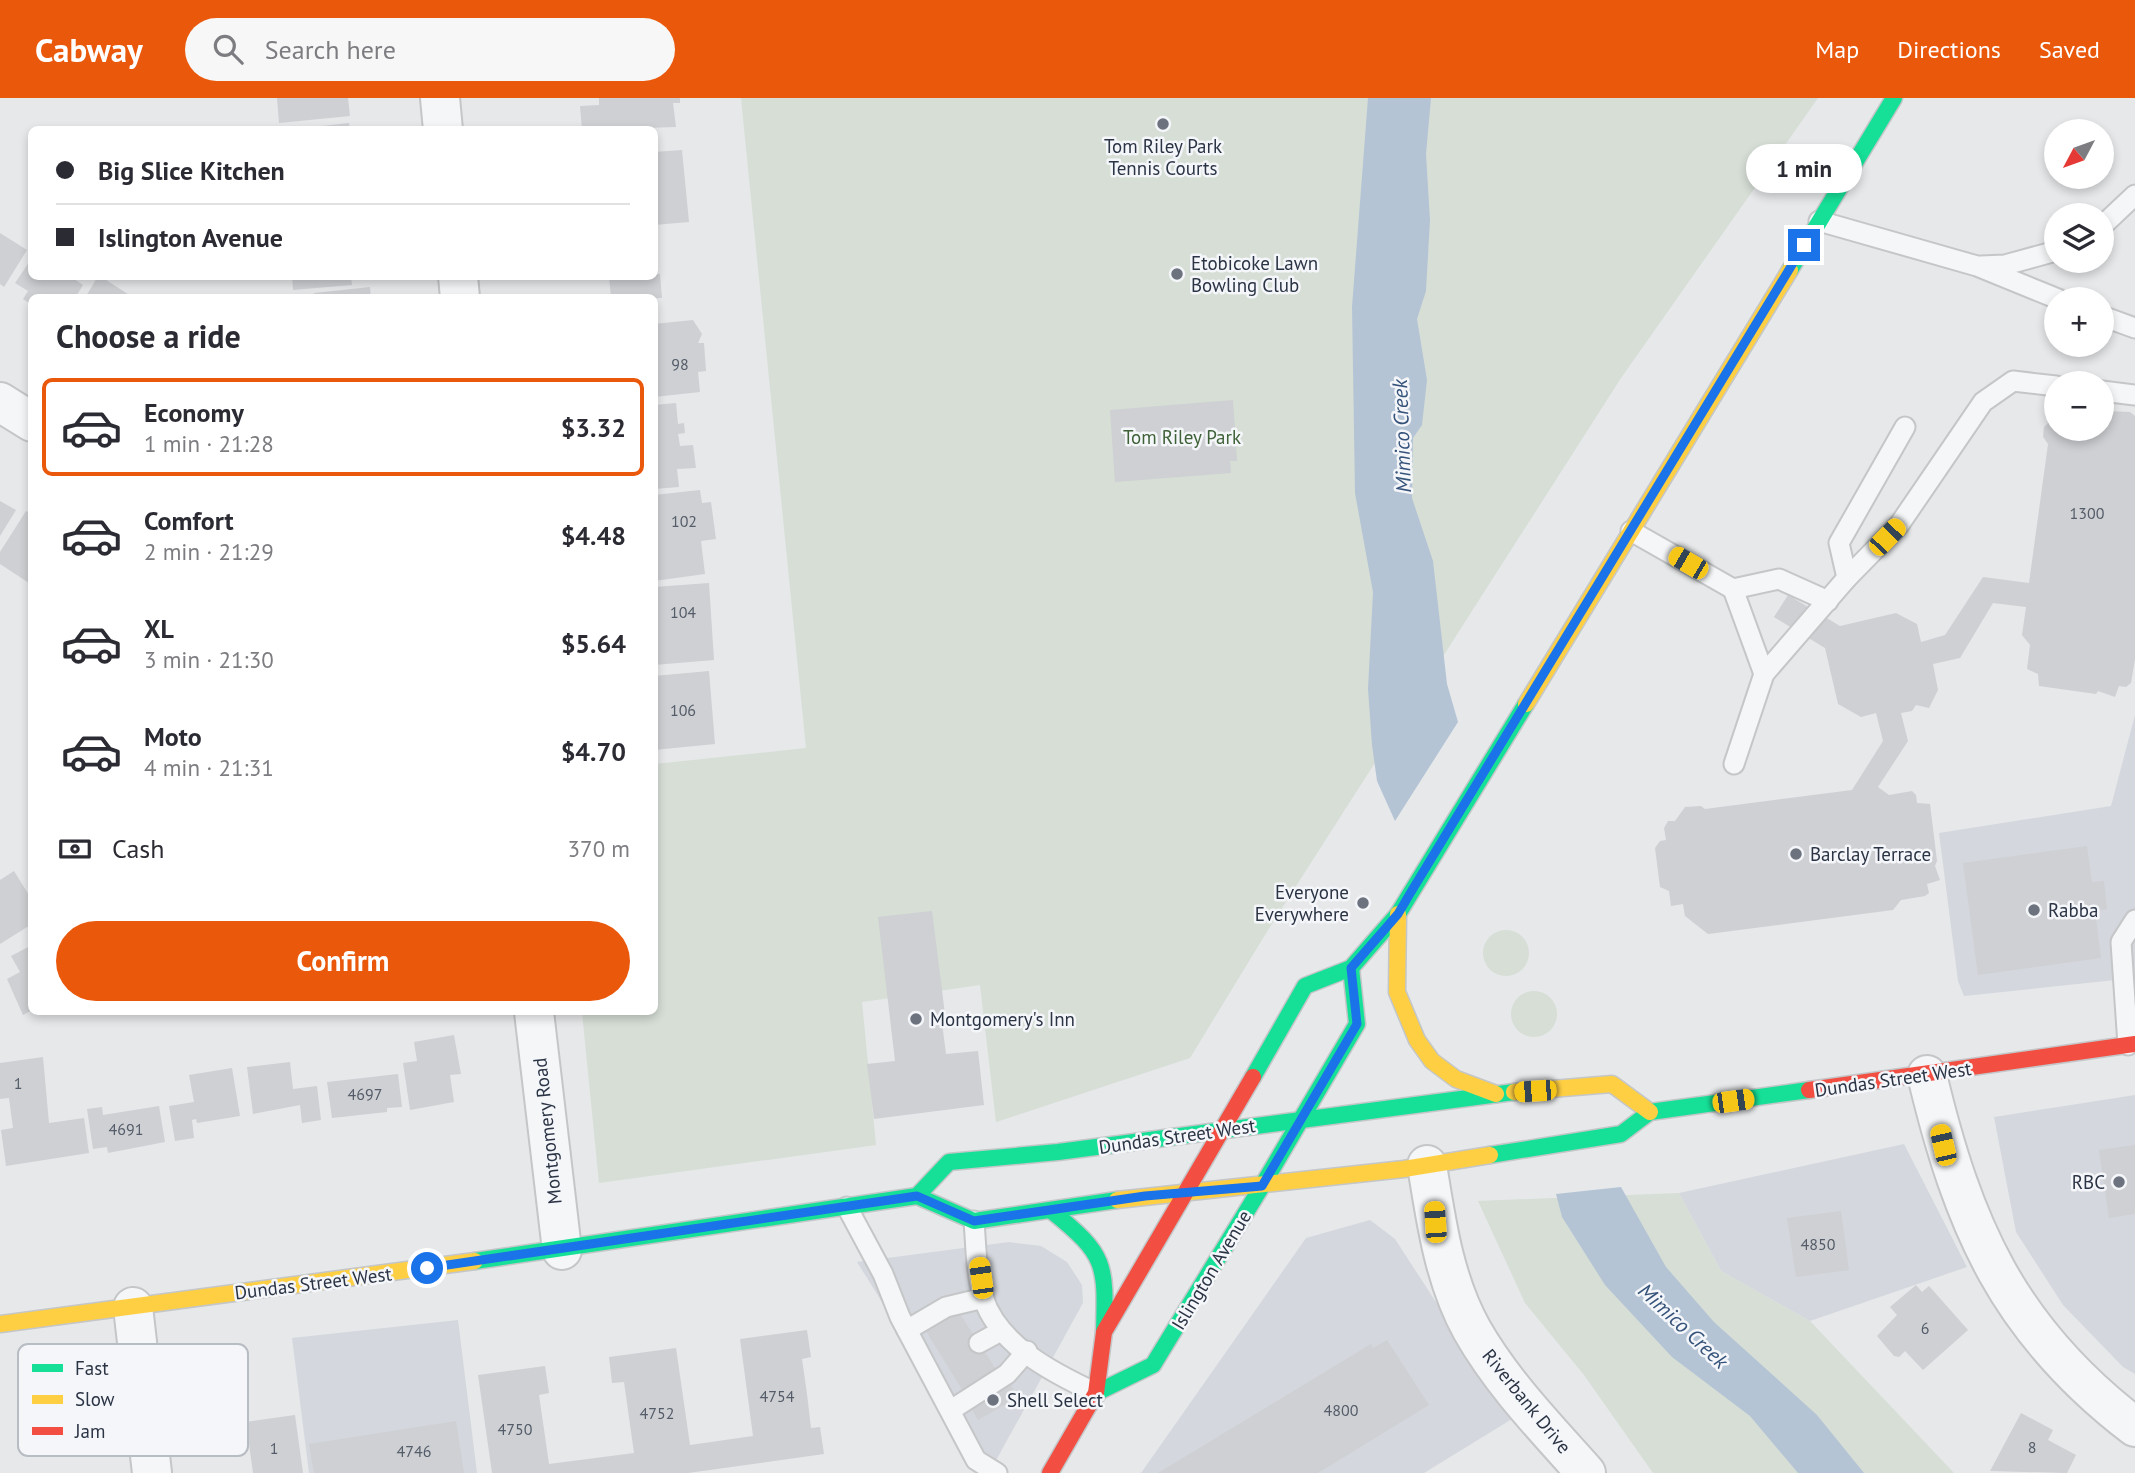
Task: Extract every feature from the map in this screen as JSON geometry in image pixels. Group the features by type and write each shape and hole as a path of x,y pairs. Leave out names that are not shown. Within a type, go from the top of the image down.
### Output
{"main road":[{"path":"1104,1332 1187,1194 1305,986 1351,968 1398,914 1894,98"},
{"path":"1398,914 1397,992 1417,1040 1432,1061 1456,1079 1496,1094"},
{"name":"Islington Avenue","path":"1096,1393 1153,1365 1262,1186 1357,1024 1351,968"},
{"name":"Dundas Street West","path":"0,1324 562,1250 917,1196 949,1162 1058,1152 1301,1119 1420,1107 1496,1094 1612,1084 1650,1112 2132,1045"},
{"path":"917,1196 974,1221 1053,1212 1145,1196 1187,1194 1427,1166 1621,1135 1650,1112"},
{"path":"1050,1473 1096,1393 1104,1332 1105,1279 1100,1256 1091,1242 1053,1212"}],"street":[{"path":"440,98 443,126"},
{"path":"0,402 28,420"},
{"name":"Montgomery Road","path":"534,1015 562,1250"},
{"path":"1927,1075 1943,1145 1986,1256 2033,1328 2091,1393 2135,1427"},
{"name":"Riverbank Drive","path":"1427,1166 1435,1222 1458,1298 1471,1328 1500,1372 1586,1473"},
{"path":"133,1307 137,1344"}],"lane":[{"path":"2114,215 2135,195"},
{"path":"1819,221 1976,266 2044,293"},
{"path":"1976,266 2005,265 2044,254"},
{"path":"2114,320 2135,328"},
{"path":"1734,764 1764,674 1847,578 1899,525 1983,402 2014,381 2044,385"},
{"path":"2114,392 2135,395"},
{"path":"1847,578 1839,542 1905,426"},
{"path":"1631,531 1733,589 1764,674"},
{"path":"1733,589 1779,579 1828,601"},
{"path":"2132,1045 2122,942 2135,920"},
{"path":"847,1207 907,1330 939,1369 951,1410 976,1460 997,1473"},
{"path":"974,1221 984,1298 1001,1331 1056,1374 1096,1393"},
{"path":"907,1330 946,1307 984,1298"},
{"path":"979,1343 1001,1331"},
{"path":"951,1410 1007,1374 1027,1352"}],"shaded area":[{"path":"2135,715 2135,978 1964,996 1958,981 1939,833 2111,806"},
{"path":"2135,1095 2135,1374 2123,1367 2063,1305 2016,1232 1994,1117"},
{"path":"1904,1144 1967,1267 1810,1321 1721,1271 1679,1193"},
{"path":"1370,1220 1395,1239 1512,1419 1424,1473 1141,1473 1306,1238"},
{"path":"1009,1242 1041,1246 1067,1262 1082,1285 1083,1303 989,1473 857,1262"},
{"path":"458,1320 477,1473 309,1473 292,1338"}],"green space":[{"name":"Tom Riley Park","path":"741,98 1818,98 1621,378 1268,930 1190,1058 996,1122 980,985 862,1002 876,1145 599,1183 582,1015 658,1015 658,764 806,748"},
{"path":"1506,930 1522,937 1529,953 1522,969 1506,976 1490,969 1483,953 1490,937"},
{"path":"1534,991 1550,998 1557,1014 1550,1030 1534,1037 1518,1030 1511,1014 1518,998"},
{"path":"1679,1193 1721,1271 1810,1321 1954,1473 1653,1473 1584,1375 1525,1303 1478,1201"}],"water":[{"name":"Mimico Creek","path":"1368,98 1431,98 1426,154 1430,220 1426,291 1417,319 1427,380 1422,425 1413,438 1412,498 1433,561 1447,684 1458,722 1395,821 1377,781 1372,745 1368,689 1373,592 1355,493 1352,307"},
{"name":"Mimico Creek","path":"1621,1187 1666,1267 1714,1322 1817,1415 1864,1473 1798,1473 1750,1416 1672,1357 1605,1285 1562,1217 1556,1194"}],"building":[{"path":"277,98 348,98 350,116 279,123"},
{"path":"599,98 680,98 680,103 673,103 676,127 582,126 580,106 599,105"},
{"path":"349,123 349,126 322,126"},
{"path":"682,150 689,222 658,225 658,152"},
{"path":"0,233 27,250 4,287 0,284"},
{"path":"28,264 28,280 76,280 83,285 77,294 28,294 28,302 23,299 28,291 15,283"},
{"path":"658,274 662,298 658,298 658,294 611,294 609,280 658,280"},
{"path":"96,280 106,280 128,294 87,294"},
{"path":"292,280 351,280 352,285 293,290"},
{"path":"370,287 371,294 314,294"},
{"path":"693,320 702,334 698,343 704,343 706,371 698,372 700,392 658,397 658,324"},
{"path":"1233,400 1237,461 1230,461 1231,473 1115,482 1110,410"},
{"path":"676,403 678,424 684,423 685,433 678,434 680,446 693,445 696,468 677,469 679,487 658,489 658,405"},
{"path":"2114,411 2130,412 2135,416 2135,659 2131,683 2126,687 2119,686 2115,697 2098,691 2096,694 2039,686 2038,674 2027,669 2030,645 2022,635 2026,607 1993,603 1960,658 1933,664 1938,690 1929,708 1916,705 1912,711 1901,713 1908,741 1878,787 1889,795 1912,791 1916,795 1917,803 1930,804 1937,861 1935,866 1940,880 1927,884 1929,893 1901,900 1893,910 1708,934 1685,916 1683,904 1671,906 1669,891 1660,887 1655,848 1660,841 1666,840 1664,828 1668,821 1675,821 1685,807 1701,806 1705,809 1852,790 1883,741 1876,713 1861,717 1838,704 1825,648 1774,617 1788,595 1840,626 1896,613 1917,624 1921,642 1945,635 1983,577 2029,583 2048,444 2046,441 2114,441"},
{"path":"700,490 702,503 711,502 716,539 701,541 705,574 658,580 658,495"},
{"path":"0,501 16,510 0,536"},
{"path":"26,511 28,512 28,582 0,564 0,552"},
{"path":"709,583 714,660 658,665 658,587"},
{"path":"709,671 715,744 658,750 658,676"},
{"name":"Rabba","path":"2087,846 2092,882 2104,881 2107,909 2095,911 2101,958 1978,975 1963,863"},
{"path":"14,871 28,894 28,926 0,944 0,880"},
{"name":"Montgomery's Inn","path":"932,911 945,1014 941,1015 946,1054 978,1051 984,1105 874,1119 867,1064 895,1061 878,917"},
{"path":"28,947 28,1012 23,1015 7,979 20,972 11,956"},
{"path":"454,1035 461,1074 450,1075 454,1102 410,1110 403,1063 417,1061 414,1042"},
{"path":"43,1057 49,1123 84,1118 89,1153 6,1166 1,1130 13,1128 9,1098 0,1099 0,1063"},
{"path":"290,1062 293,1089 317,1086 321,1120 302,1123 300,1105 253,1114 247,1067"},
{"path":"232,1068 240,1116 197,1123 196,1119 192,1120 194,1138 175,1141 169,1106 194,1102 189,1075"},
{"path":"398,1074 402,1107 387,1108 387,1112 332,1118 327,1082"},
{"path":"159,1106 165,1142 108,1153 107,1147 93,1149 87,1109 102,1107 103,1115"},
{"name":"RBC","path":"2135,1145 2135,1214 2109,1218 2099,1150"},
{"path":"1841,1211 1849,1270 1796,1277 1787,1218"},
{"path":"1916,1285 1922,1292 1929,1286 1968,1330 1923,1370 1905,1351 1899,1357 1894,1356 1877,1336 1897,1315 1890,1307"},
{"path":"956,1308 999,1374 965,1394 924,1328"},
{"path":"807,1330 811,1357 802,1359 811,1428 820,1427 824,1454 688,1473 492,1473 478,1375 545,1366 549,1393 539,1395 549,1464 634,1453 624,1382 612,1383 609,1357 676,1348 690,1445 753,1436 740,1339"},
{"path":"1387,1340 1429,1405 1318,1473 1158,1473 1371,1344 1373,1348"},
{"name":"Shell Select","path":"1007,1379 1018,1397 978,1420 968,1402"},
{"path":"2021,1413 2053,1430 2048,1440 2076,1455 2067,1473 1990,1471"},
{"path":"295,1415 303,1473 253,1473 248,1422"},
{"path":"456,1421 464,1473 314,1473 309,1444"}],"traffic: fast":[{"path":"1790,270 1894,98"},
{"path":"1253,1077 1305,986 1351,968 1398,914 1526,704"},
{"path":"1096,1393 1153,1365 1262,1186 1357,1024 1351,968"},
{"path":"1490,1155 1621,1134 1650,1112 1809,1090"},
{"path":"917,1196 949,1162 1058,1152 1514,1092"},
{"path":"475,1261 917,1196 974,1221 1117,1200"},
{"path":"1053,1212 1084,1239 1099,1262 1103,1275 1104,1331"}],"traffic: slow":[{"path":"1526,704 1790,270"},
{"path":"1398,914 1397,992 1417,1040 1432,1061 1456,1079 1496,1094"},
{"path":"1514,1092 1612,1084 1650,1112"},
{"path":"1117,1200 1404,1169 1490,1155"},
{"path":"0,1324 475,1261"}],"traffic: jam":[{"path":"1809,1090 2135,1044"},
{"path":"1050,1473 1096,1393 1104,1332 1253,1077"}],"place":[{"name":"Tom Riley Park Tennis Courts","path":"1163,124"},
{"name":"Etobicoke Lawn Bowling Club","path":"1177,274"},
{"name":"Barclay Terrace","path":"1796,854"},
{"name":"Everyone Everywhere","path":"1363,903"},
{"name":"Rabba","path":"2034,910"},
{"name":"Montgomery's Inn","path":"916,1019"},
{"name":"RBC","path":"2119,1182"},
{"name":"Shell Select","path":"993,1400"}],"route":[{"path":"427,1268 917,1196 963,1219 974,1221 1053,1212 1145,1196 1262,1186 1357,1024 1351,968 1398,914 1804,245"}]}
